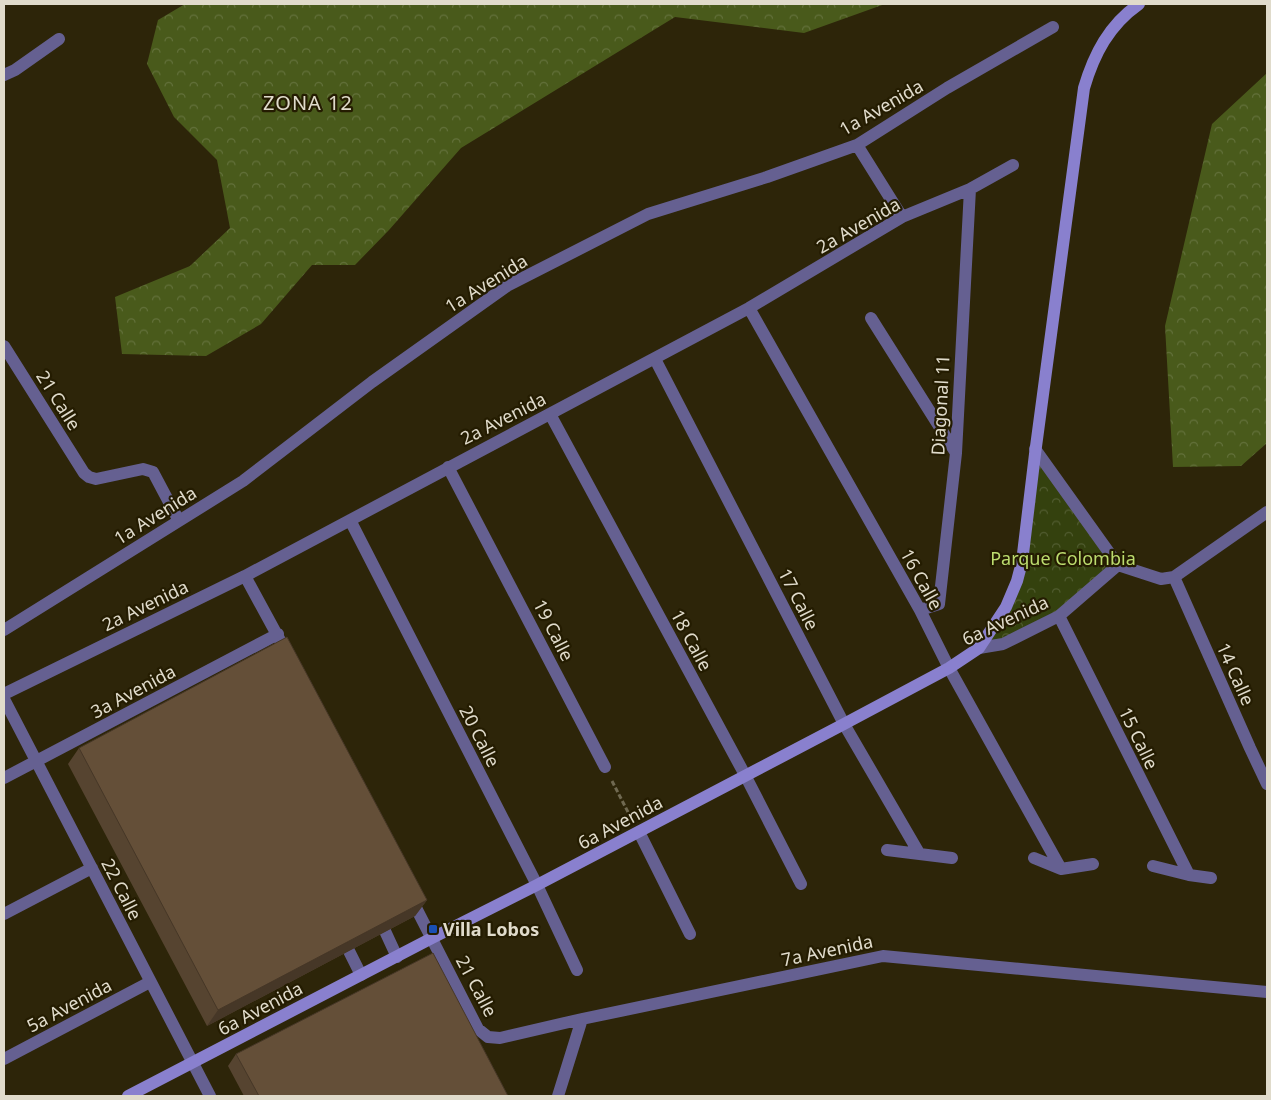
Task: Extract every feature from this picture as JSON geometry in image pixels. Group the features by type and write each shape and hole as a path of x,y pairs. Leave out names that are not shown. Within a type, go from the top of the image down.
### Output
{"main road":[{"path":"979,648 1006,607 1017,581 1022,562 1080,104 1094,58 1102,42 1120,19 1139,4"},
{"name":"6a Avenida","path":"128,1096 639,832 949,668 979,648"}],"street":[{"name":"1a Avenida","path":"4,630 243,481 372,382 507,286 648,214 768,177 856,145 947,88 1052,27"},
{"path":"4,75 15,70 59,39"},
{"path":"856,145 902,217"},
{"name":"2a Avenida","path":"4,694 245,576 749,308 902,217 970,189 1014,165"},
{"name":"Diagonal 11","path":"920,610 939,604 956,453 970,189"},
{"name":"16 Calle","path":"749,308 920,610 949,668 1061,868"},
{"path":"872,318 956,453"},
{"name":"21 Calle","path":"4,346 84,473 89,477 96,478 143,469 153,472 179,521"},
{"name":"17 Calle","path":"655,358 844,724 919,853"},
{"name":"18 Calle","path":"550,414 745,775 801,884"},
{"path":"1035,449 1118,566 1162,579 1174,577 1266,518"},
{"name":"19 Calle","path":"448,467 605,767"},
{"name":"20 Calle","path":"350,520 537,885 577,970"},
{"name":"6a Avenida","path":"979,648 1003,644 1059,616 1118,566"},
{"path":"245,576 295,668"},
{"name":"14 Calle","path":"1174,577 1267,784"},
{"name":"15 Calle","path":"1059,616 1189,875"},
{"name":"3a Avenida","path":"4,778 278,634"},
{"name":"22 Calle","path":"4,699 210,1096"},
{"path":"639,832 690,934"},
{"path":"887,850 952,858"},
{"path":"1034,858 1061,868 1093,864"},
{"path":"1153,866 1189,875 1211,878"},
{"path":"4,914 92,868"},
{"name":"21 Calle","path":"405,886 478,1029 488,1037"},
{"path":"372,903 396,956"},
{"path":"334,922 361,975"},
{"name":"7a Avenida","path":"488,1037 500,1038 883,956 1267,992"},
{"name":"5a Avenida","path":"4,1059 150,982"},
{"path":"558,1096 582,1019"}],"path":[{"path":"605,767 627,810"}],"green space":[{"path":"185,4 885,4 804,33 675,17 461,148 389,230 355,265 312,265 261,324 206,356 122,354 115,297 190,266 230,228 217,160 174,117 147,64 158,20"},
{"path":"1267,73 1267,443 1241,466 1173,467 1165,326 1212,124"},
{"name":"Parque Colombia","path":"1035,454 1118,565 1053,619 986,646 1017,581"}],"building":[{"path":"287,637 427,900 218,1010 79,748"},
{"path":"433,953 508,1096 259,1096 236,1054"}],"place":[{"name":"Villa Lobos","path":"433,929"}],"district":[{"name":"ZONA 12","path":"308,102"}]}
